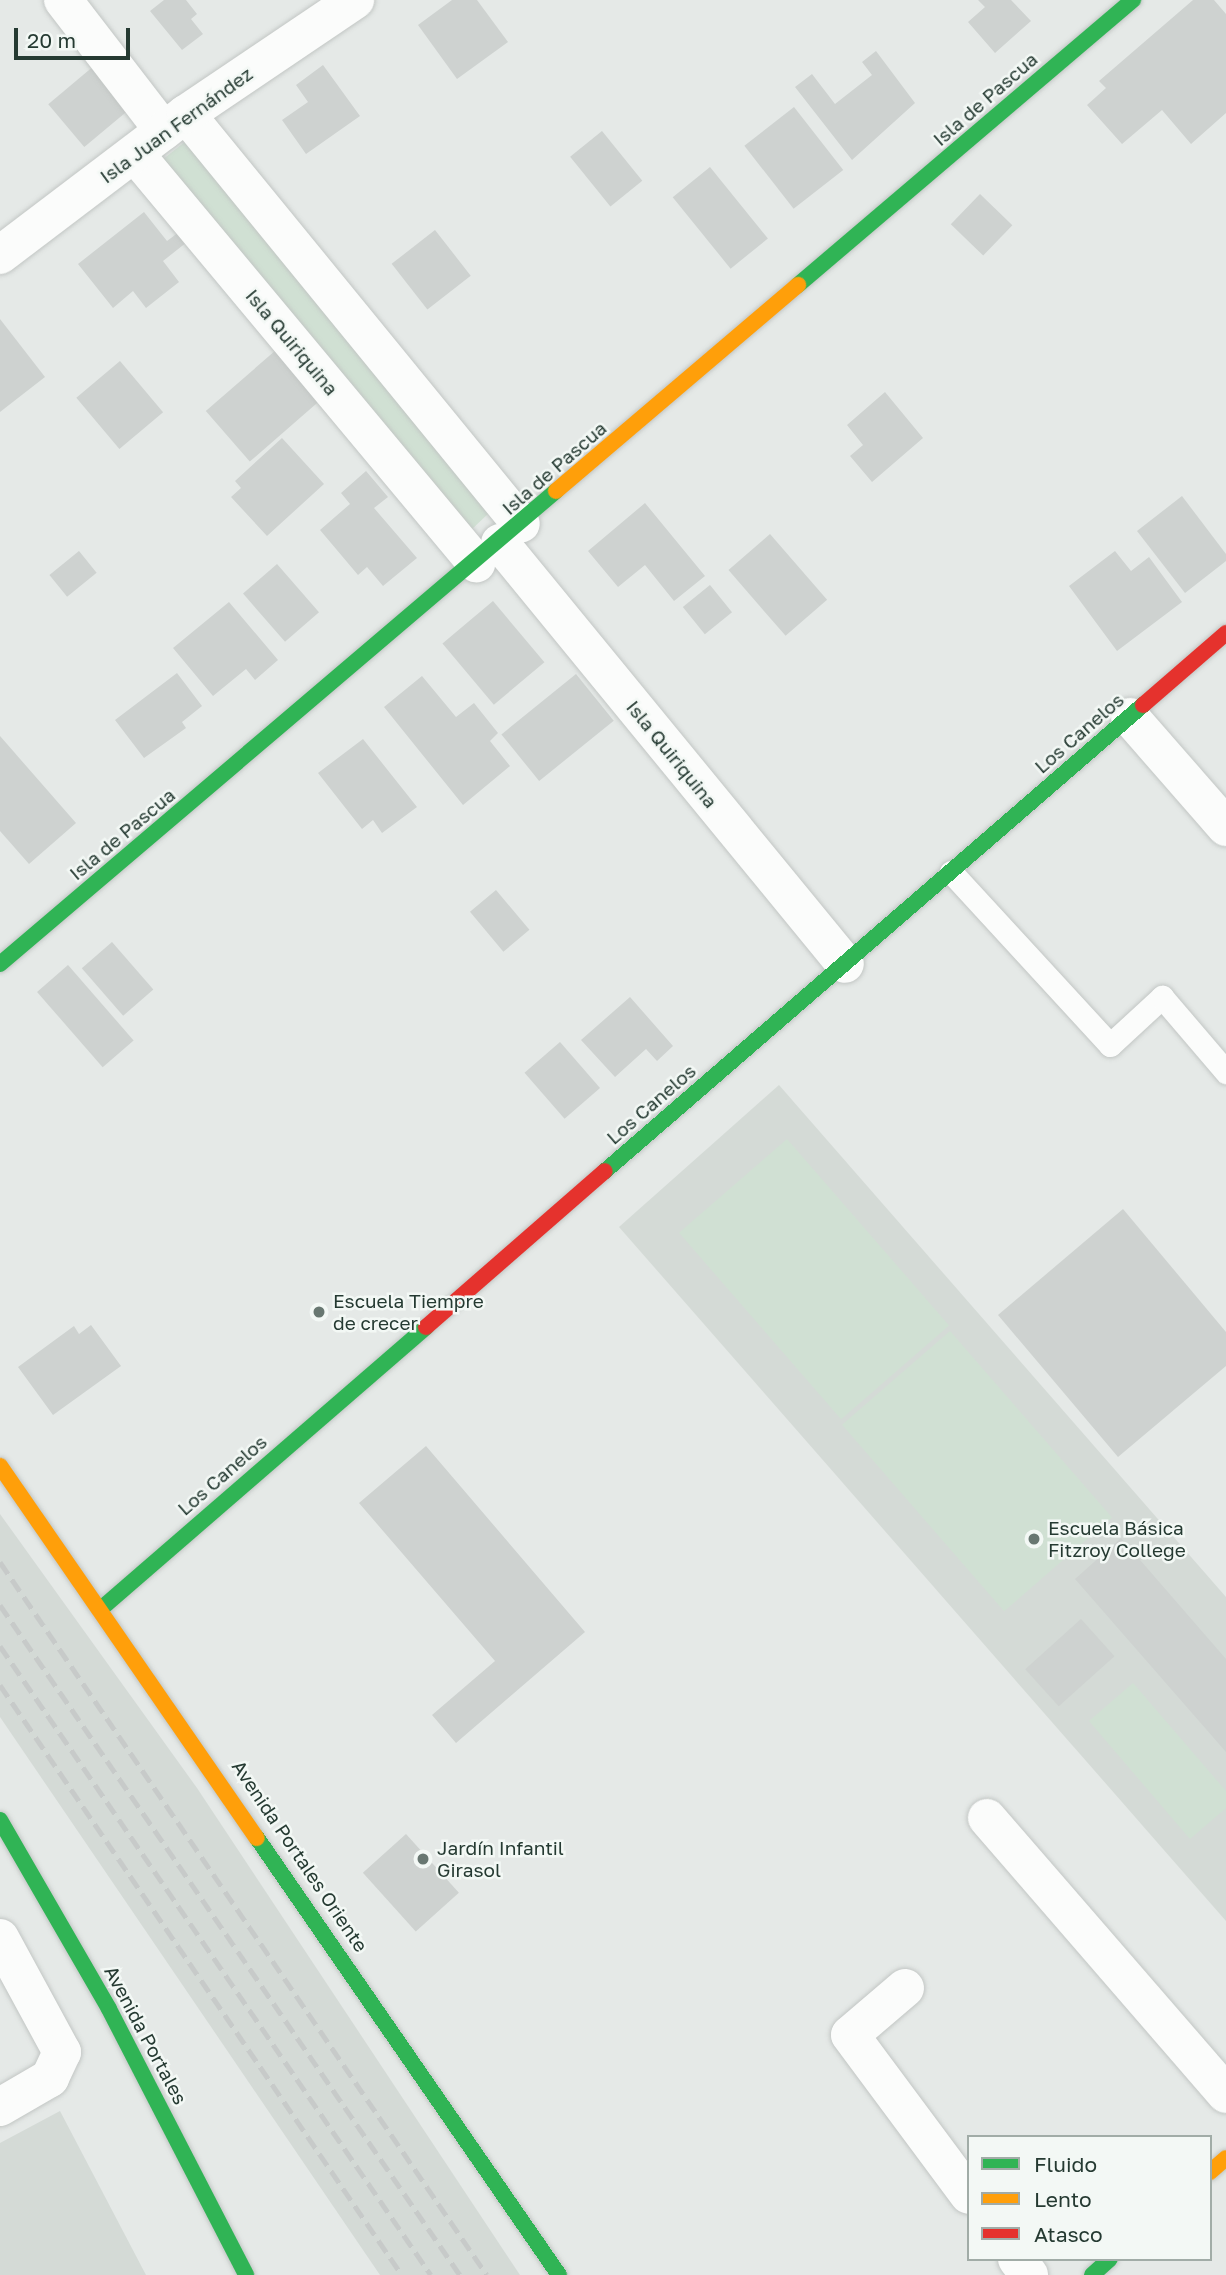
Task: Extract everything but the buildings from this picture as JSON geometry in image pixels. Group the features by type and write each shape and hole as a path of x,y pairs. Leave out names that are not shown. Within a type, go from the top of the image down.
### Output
{"street":[{"name":"Isla Quiriquina","path":"63,0 161,133 845,964"},
{"name":"Isla Juan Fernández","path":"0,255 161,133 355,0"},
{"name":"Isla de Pascua","path":"0,964 499,543 1133,0"},
{"name":"Isla Quiriquina","path":"161,133 499,543"},
{"name":"Los Canelos","path":"103,1606 1226,633"},
{"path":"1129,717 1226,827"},
{"name":"Avenida Portales Oriente","path":"0,1466 103,1606 559,2275"},
{"path":"987,1818 1226,2094"},
{"name":"Avenida Portales","path":"0,1820 109,2009 246,2275"},
{"path":"0,1938 57,2033 61,2061 50,2078 0,2107"},
{"path":"905,1988 850,2035 967,2191"},
{"path":"1212,2170 1226,2158"},
{"path":"1092,2275 1108,2261"}],"lane":[{"path":"951,872 1110,1045 1161,997 1226,1072"}],"shaded area":[{"name":"Escuela Básica Fitzroy College","path":"779,1085 1226,1597 1226,1921 619,1227"},
{"path":"0,1514 197,1788 520,2275 380,2275 0,1717"},
{"path":"60,2111 146,2275 0,2275 0,2143"}],"green space":[{"path":"186,141 490,512 471,530 162,160"},
{"path":"787,1139 949,1325 841,1419 679,1233"},
{"path":"950,1331 1112,1517 1004,1611 842,1425"},
{"path":"1133,1683 1226,1791 1226,1808 1190,1839 1089,1721"}],"railway":[{"path":"0,1562 487,2275"},
{"path":"0,1605 460,2275"},
{"path":"0,1646 431,2275"},
{"path":"0,1685 402,2275"}],"traffic: fast":[{"path":"798,285 1133,0"},
{"path":"0,964 556,491"},
{"path":"605,1171 1143,705"},
{"path":"103,1607 426,1327"},
{"path":"0,1820 109,2009 246,2275"},
{"path":"257,1838 559,2275"},
{"path":"1092,2275 1108,2261"}],"traffic: slow":[{"path":"556,491 798,285"},
{"path":"0,1466 257,1838"},
{"path":"1212,2170 1226,2158"}],"traffic: jam":[{"path":"1143,705 1226,633"},
{"path":"426,1327 605,1171"}],"place":[{"name":"Escuela Tiempre de crecer","path":"319,1312"},
{"name":"Escuela Básica Fitzroy College","path":"1034,1539"},
{"name":"Jardín Infantil Girasol","path":"423,1859"}]}
